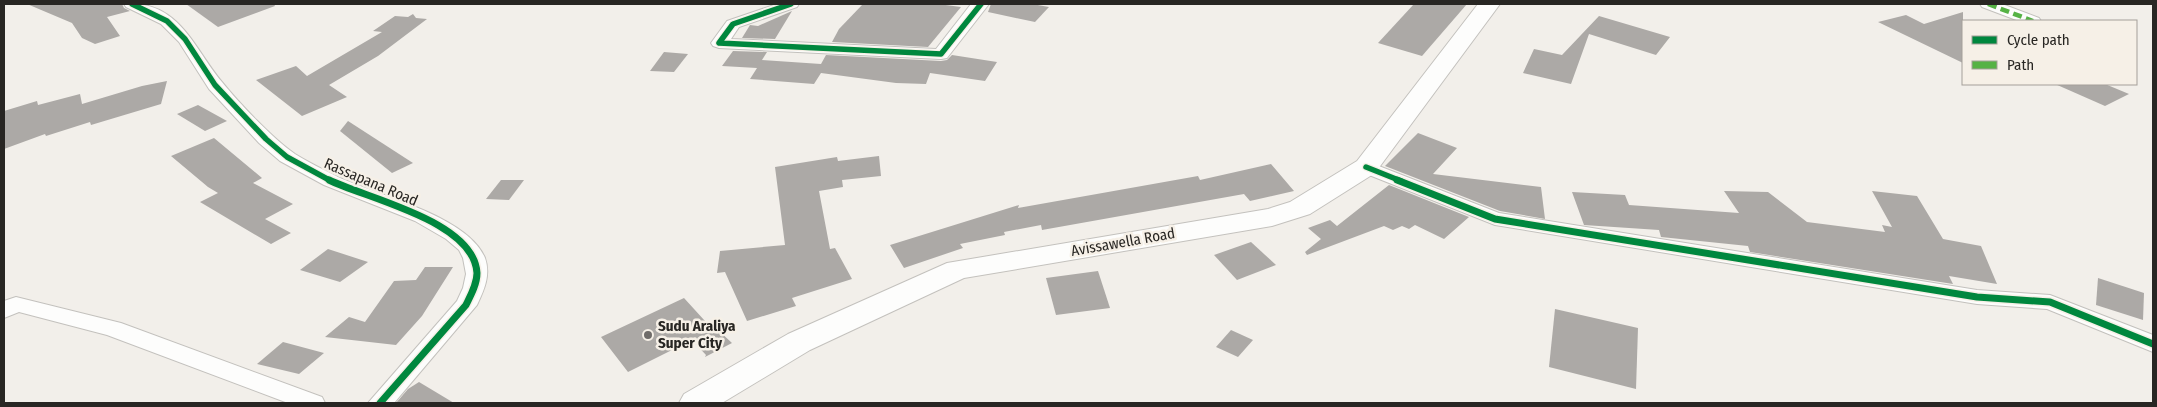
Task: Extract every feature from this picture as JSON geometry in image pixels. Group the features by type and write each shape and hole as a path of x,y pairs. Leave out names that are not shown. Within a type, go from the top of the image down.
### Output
{"main road":[{"name":"Avissawella Road","path":"696,403 799,342 957,270 1272,217 1300,208 1366,167 1489,4"}],"street":[{"name":"Rassapana Road","path":"132,4 167,22 185,39 215,85 266,139 287,156 332,181 422,217 453,234 467,246 474,258 477,274 474,288 466,304 380,403"},
{"path":"791,4 733,24 719,43 941,54 981,4"},
{"path":"1988,4 2031,20"},
{"path":"1366,167 1495,219 1977,297 2050,302 2153,344"},
{"path":"4,311 16,304 113,329 313,403"}],"building":[{"path":"27,4 122,4 124,8 130,11 107,17 120,36 95,44 82,38 72,23"},
{"path":"186,4 274,4 275,6 218,27"},
{"path":"863,4 938,4 961,7 928,47 832,42 839,29"},
{"path":"991,4 1032,4 1049,7 1035,22 988,12"},
{"path":"1414,4 1467,4 1422,56 1378,43"},
{"path":"792,11 775,39 742,38 750,25 758,26"},
{"path":"1963,12 1962,63 1878,22 1906,15 1924,24"},
{"path":"413,14 416,18 427,19 378,56 329,85 347,97 302,116 256,80 296,66 307,76 382,32 373,31 395,16 408,17"},
{"path":"1599,16 1670,37 1656,55 1589,34 1571,84 1523,73 1534,49 1562,55"},
{"path":"733,51 767,52 762,60 821,64 826,55 941,61 947,60 952,55 997,62 985,81 930,73 926,84 896,83 821,73 814,84 750,79 757,68 722,66"},
{"path":"664,52 688,54 674,72 650,71"},
{"path":"167,81 161,104 91,125 90,122 46,136 45,134 4,149 4,111 37,101 38,105 80,94 82,104 142,86"},
{"path":"2057,85 2107,85 2129,94 2105,106"},
{"path":"198,105 227,121 205,131 177,114"},
{"path":"348,121 413,163 392,173 340,131"},
{"path":"1418,133 1457,148 1433,174 1541,187 1545,219 1500,211 1385,166"},
{"path":"214,138 262,178 253,183 293,204 265,219 291,233 271,244 200,202 218,193 171,156"},
{"path":"879,156 881,176 842,180 843,187 819,191 830,249 835,248 852,279 792,298 796,306 747,321 725,272 717,273 720,251 785,245 775,167 837,157 838,161"},
{"path":"1271,164 1294,191 1250,201 1244,194 1042,230 1041,225 1004,232 1005,235 960,244 963,248 904,268 890,245 1019,205 1018,208 1198,176 1200,180"},
{"path":"501,180 524,180 509,200 486,199"},
{"path":"1389,185 1469,217 1444,239 1415,225 1409,229 1402,226 1393,230 1384,226 1307,255 1305,252 1321,239 1308,228 1330,220 1337,226"},
{"path":"1724,191 1768,192 1807,222 1885,232 1882,225 1892,227 1872,191 1917,196 1943,239 1981,246 1997,284 1949,276 1953,284 1750,252 1748,246 1661,237 1659,230 1584,225 1572,192 1625,195 1629,205 1739,213"},
{"path":"1251,242 1276,265 1237,280 1214,255"},
{"path":"328,249 368,262 340,282 300,270"},
{"path":"425,267 453,267 422,316 396,345 325,337 349,317 365,322 394,281 416,280"},
{"path":"1098,271 1110,308 1056,315 1046,278"},
{"path":"2098,278 2144,293 2143,320 2096,305"},
{"path":"684,298 715,332 718,330 732,343 705,357 706,355 692,340 628,372 601,337"},
{"path":"1555,309 1638,328 1636,389 1549,367"},
{"path":"1231,330 1253,340 1238,357 1216,347"},
{"path":"283,342 324,353 299,374 257,364"},
{"path":"419,382 454,403 396,403 408,389"}],"marked path":[{"path":"1988,4 2030,20"}],"cycle path":[{"path":"132,4 167,21 185,39 215,85 266,139 287,157 331,181 422,217 453,234 467,246 474,258 477,274 474,288 466,305 380,403"},
{"path":"791,4 733,24 719,43 941,54 981,4 979,4"},
{"path":"1366,167 1495,219 1977,297 2050,302 2153,344"}],"place":[{"name":"Sudu Araliya Super City","path":"648,335"}]}
